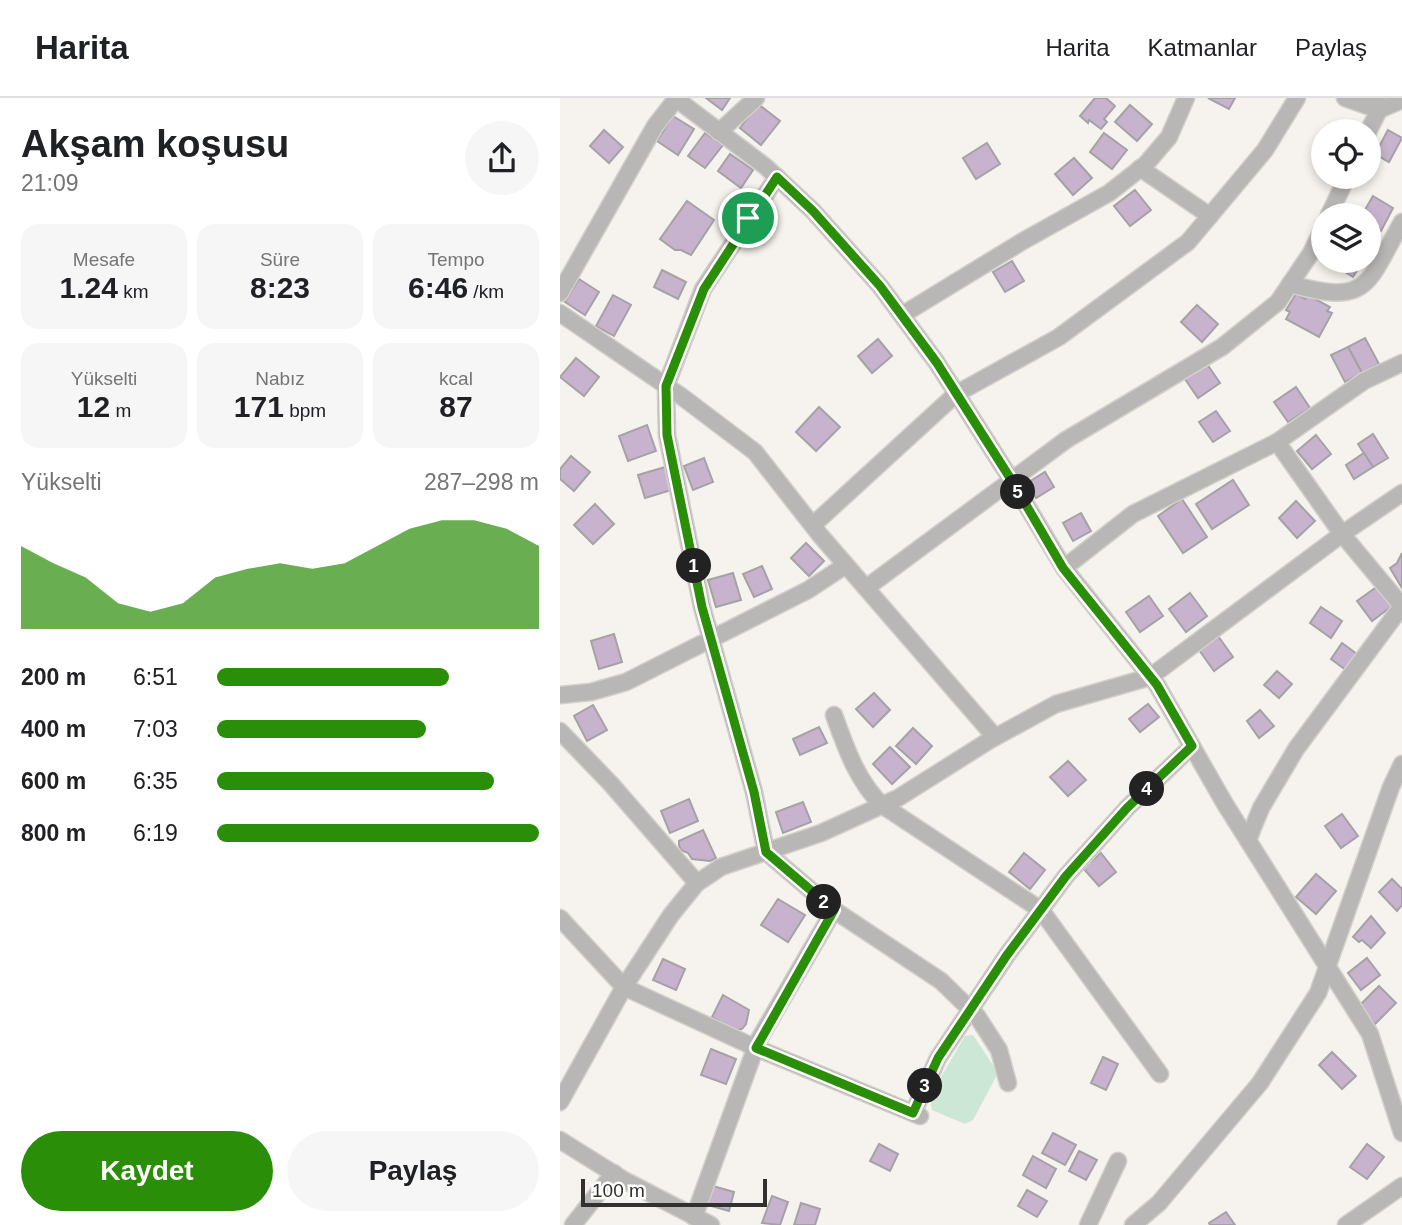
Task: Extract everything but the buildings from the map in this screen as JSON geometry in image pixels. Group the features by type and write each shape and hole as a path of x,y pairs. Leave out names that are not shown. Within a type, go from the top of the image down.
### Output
{"street":[{"path":"560,293 656,126 676,98 777,177 813,211 880,286 902,315 1012,481 1063,568 1150,677 1370,1034 1399,1112 1402,1133"},
{"path":"719,132 756,98"},
{"path":"902,315 1109,193 1140,168 1169,137 1186,98"},
{"path":"813,526 956,394 1059,337 1188,242 1265,150 1297,98"},
{"path":"1345,98 1378,104 1402,100"},
{"path":"1140,168 1210,216"},
{"path":"777,177 704,289 666,386 667,435 702,607 754,792 766,852 834,910 940,981 971,1010 999,1050 1008,1083"},
{"path":"1290,285 1318,292 1346,294 1364,286 1402,222"},
{"path":"866,588 1066,440 1222,347 1278,302 1311,253"},
{"path":"560,313 755,452 813,526 995,737"},
{"path":"1063,568 1133,514 1277,442 1364,381 1402,363"},
{"path":"1248,840 1261,808 1296,749 1402,606 1342,534 1277,442"},
{"path":"560,1102 624,986 671,915 697,883 721,867 821,833 898,798 995,737 1056,704 1150,677 1342,534 1402,493"},
{"path":"560,695 591,692 626,682 808,590 846,565"},
{"path":"834,715 852,762 871,795 882,805 1041,910 1160,1074"},
{"path":"560,731 611,784 697,883"},
{"path":"560,918 624,986 756,1048 916,1115 938,1058 1007,955 1066,876 1127,808 1192,746"},
{"path":"1133,1225 1159,1203 1260,1083 1318,993 1391,787 1402,764"},
{"path":"694,1217 756,1048 834,910"},
{"path":"560,1140 614,1173 711,1225"},
{"path":"1088,1225 1118,1161"},
{"path":"573,1225 614,1173"},
{"path":"1346,1225 1402,1186"}],"green space":[{"path":"973,1035 998,1073 973,1120 965,1124 932,1110 930,1096 965,1036"}],"route":[{"path":"777,177 813,211 880,286 937,363 1012,481 1063,568 1157,685 1192,746 1127,808 1066,876 1007,955 938,1058 913,1113 756,1048 834,910 766,852 754,792 702,607 667,435 666,386 704,289 748,218 777,177"}]}
